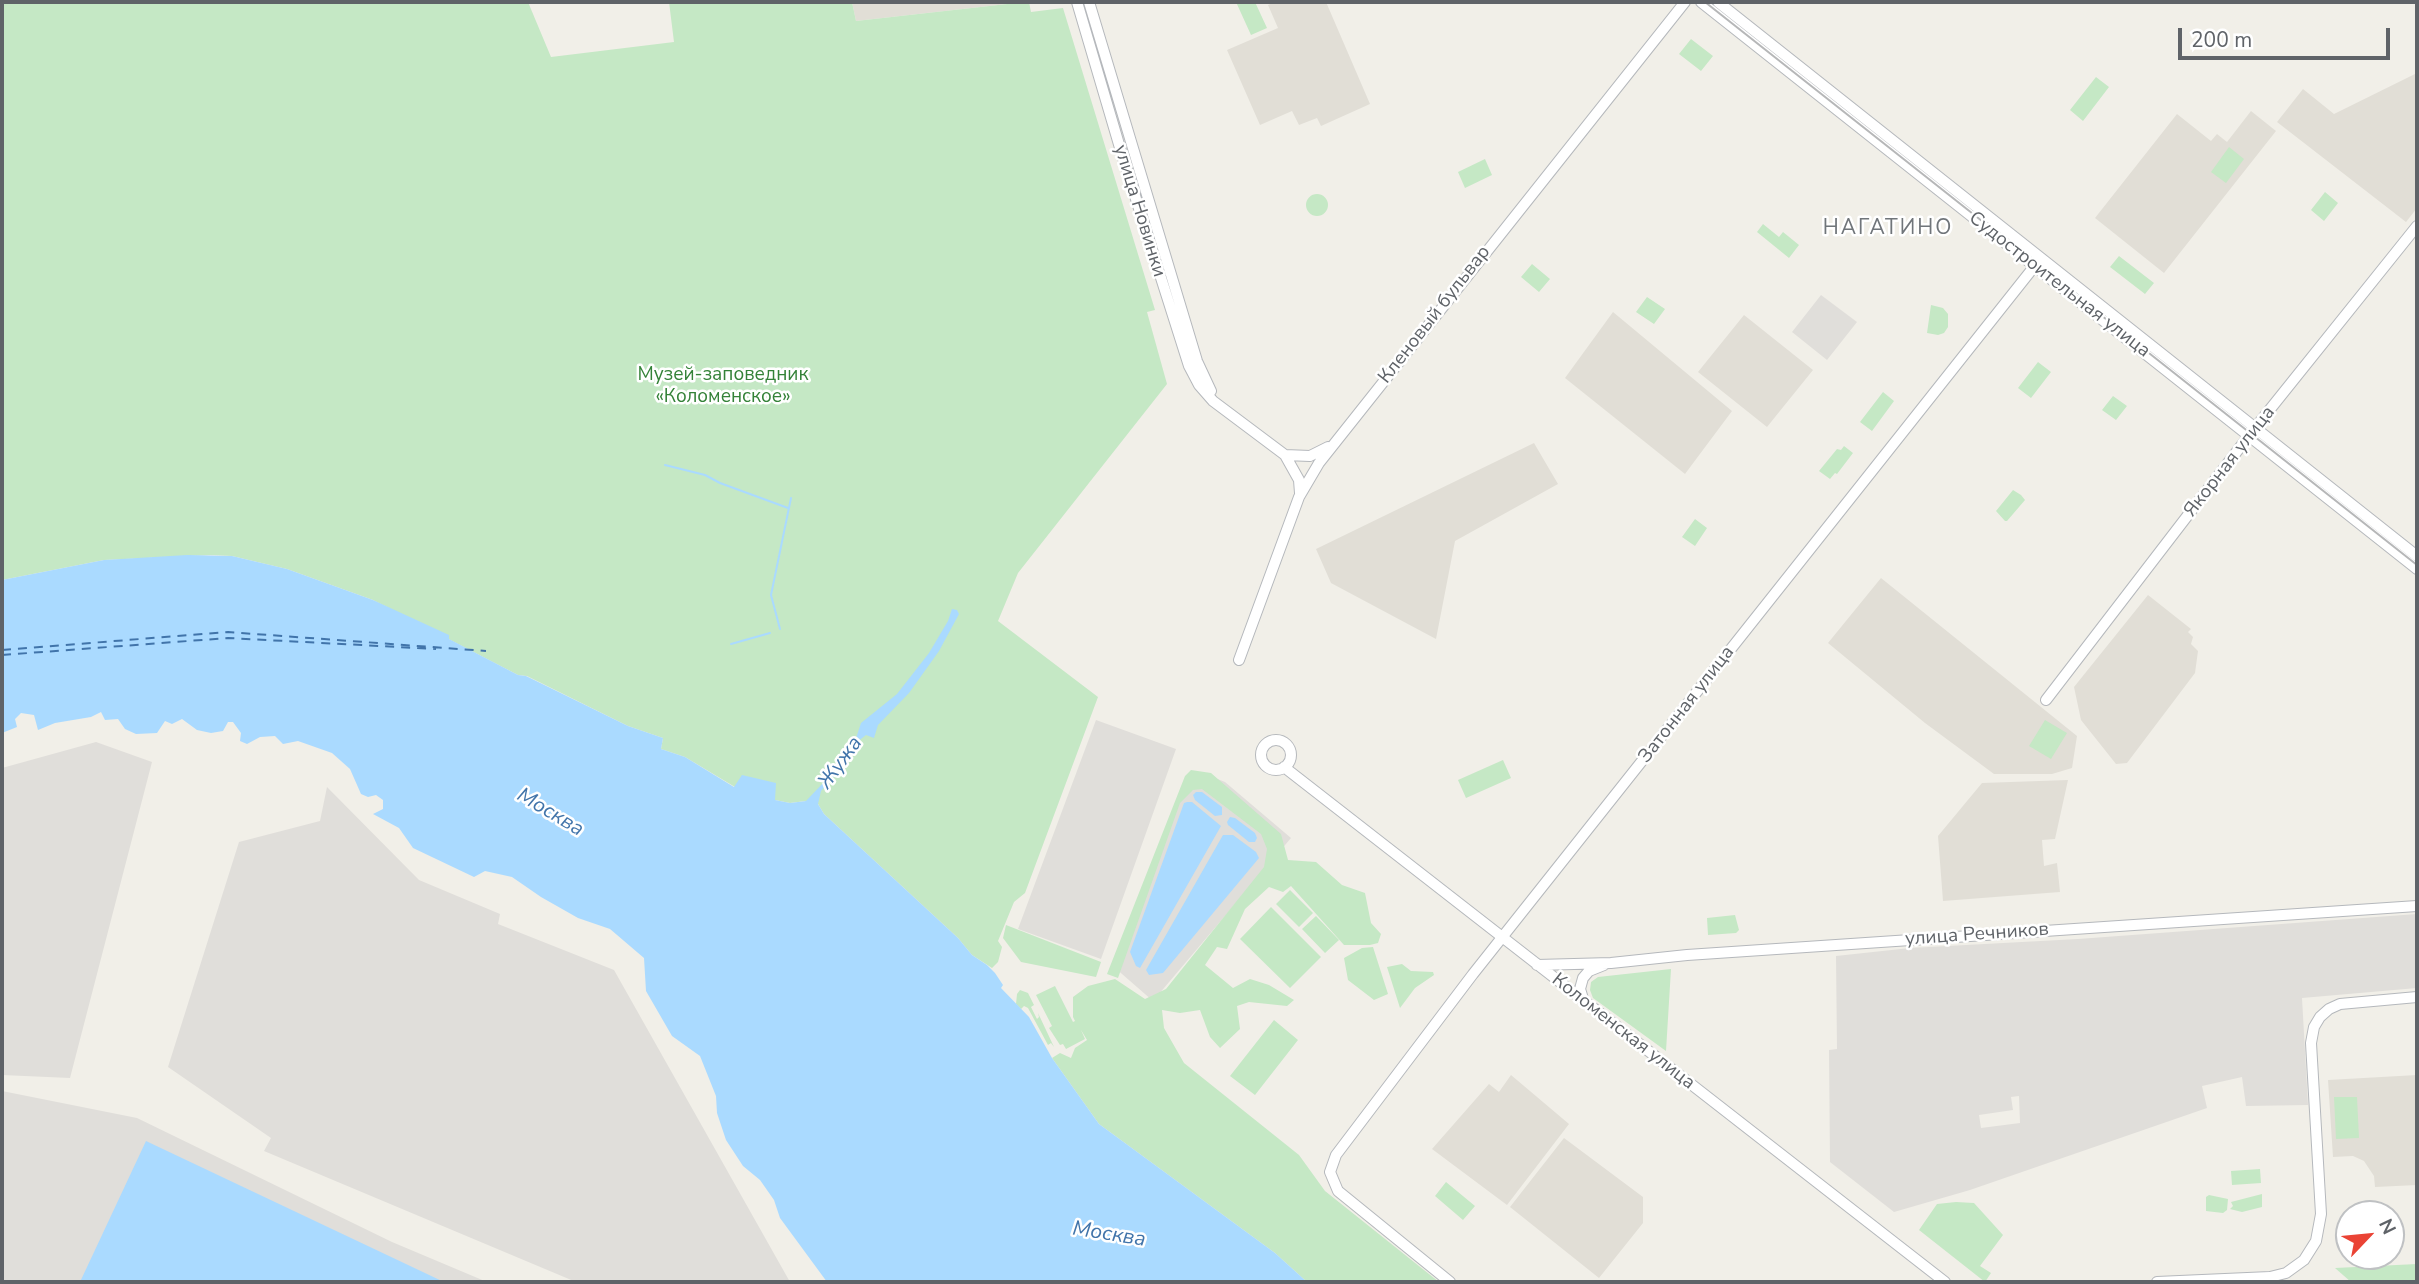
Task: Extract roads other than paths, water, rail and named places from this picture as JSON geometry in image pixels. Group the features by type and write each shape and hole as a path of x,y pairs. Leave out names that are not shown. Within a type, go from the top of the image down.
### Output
{"street":[{"name":"улица Новинки","path":"1077,2 1176,310 1200,372 1209,390 1224,408 1285,455 1299,480 1300,497"},
{"name":"улица Новинки","path":"1088,2 1176,310"},
{"name":"Кленовый бульвар","path":"1239,660 1300,497 1319,463 1685,2"},
{"name":"Судостроительная улица","path":"1700,2 2038,262"},
{"name":"Судостроительная улица","path":"1718,2 2252,432 2417,569"},
{"name":"Якорная улица","path":"2046,700 2252,432 2417,226"},
{"name":"Затонная улица","path":"1450,1282 1338,1191 1330,1172 1336,1155 1502,939 2038,262"},
{"name":"Судостроительная улица","path":"2252,432 2417,556"},
{"path":"1285,455 1310,456 1336,440"},
{"name":"Коломенская улица","path":"1287,763 1301,779 1502,939 1945,1282"},
{"name":"улица Речников","path":"1536,965 2417,906"},
{"path":"1584,1002 1580,989 1583,978 1589,971 1611,962"},
{"path":"2157,1282 2274,1276 2292,1269 2304,1260 2316,1241 2321,1214 2311,1042 2314,1027 2320,1017 2340,1004 2417,998"}],"water":[{"name":"Москва","path":"187,555 232,556 287,569 373,600 449,635 449,639 518,675 526,676 628,726 663,738 661,749 685,757 734,787 742,775 776,783 775,800 790,803 806,801 843,762 852,750 861,723 897,694 929,653 952,609 957,610 959,614 939,651 909,693 878,725 874,738 866,735 857,742 845,764 821,791 818,804 824,814 958,938 972,955 995,973 1003,985 1001,988 1029,1017 1052,1058 1099,1124 1275,1253 1307,1282 827,1282 780,1218 774,1200 760,1180 743,1166 726,1140 717,1113 716,1096 700,1056 672,1036 646,991 644,958 610,929 578,918 512,877 485,871 474,877 413,848 399,828 373,814 383,809 383,800 376,795 368,797 361,794 350,769 332,753 298,741 283,744 275,736 260,737 247,744 240,741 241,733 233,722 228,722 223,731 211,733 197,730 182,719 172,724 165,721 157,733 136,734 125,729 118,719 105,720 101,712 38,730 34,715 21,713 15,719 17,727 2,733 2,580 104,560"},
{"path":"1202,792 1222,807 1222,815 1215,816 1195,800 1193,795"},
{"path":"1192,802 1221,826 1140,968 1136,966 1130,952 1184,803"},
{"path":"1230,817 1255,833 1255,842 1249,842 1228,825"},
{"path":"1223,835 1233,835 1256,852 1259,858 1163,973 1149,975 1146,970"},
{"path":"146,1141 444,1282 80,1282"}],"waterway":[{"path":"665,465 705,475 788,508"},
{"path":"780,629 771,595 791,498"},
{"path":"731,644 770,633"}],"tram line":[{"path":"1705,2 2417,565"}],"district":[{"name":"НАГАТИНО","path":"1888,229"}],"park label":[{"name":"Музей-заповедник «Коломенское»","path":"723,386"}],"water label":[{"name":"Жужа","path":"841,763"}]}
